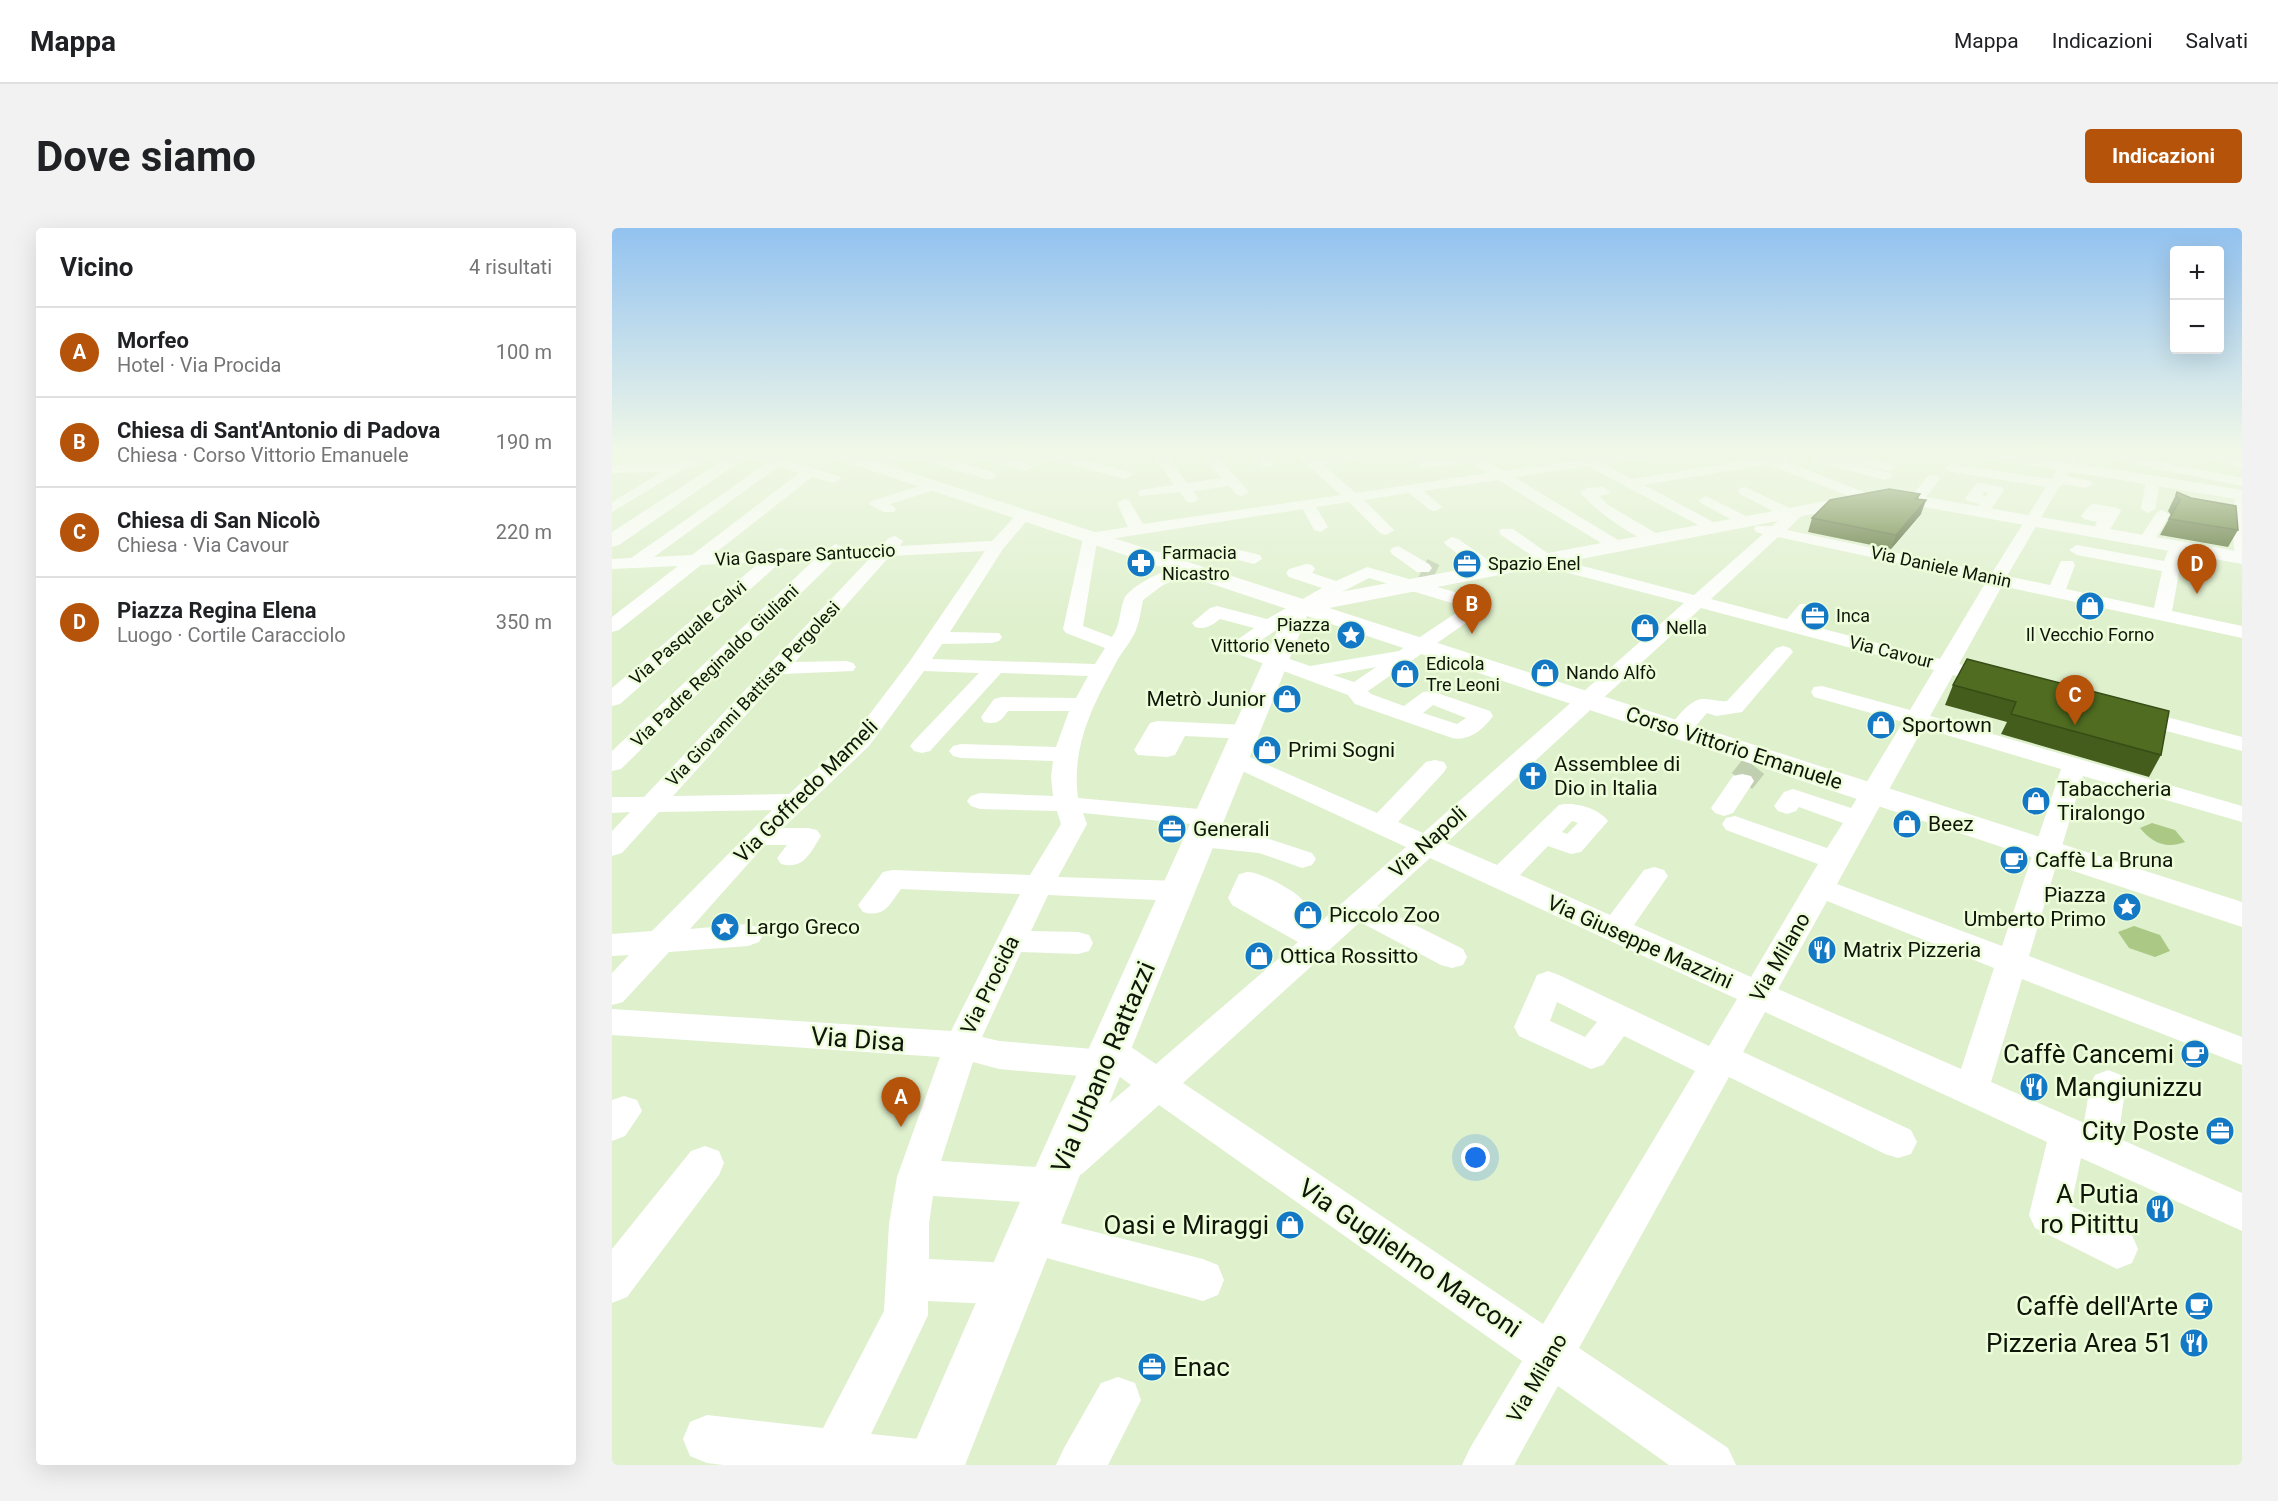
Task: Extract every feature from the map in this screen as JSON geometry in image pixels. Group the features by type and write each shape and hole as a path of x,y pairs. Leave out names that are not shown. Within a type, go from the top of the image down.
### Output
{"main road":[{"path":"612,541 660,509"},
{"path":"1001,509 1023,516 1100,529 1152,558 1296,605 1430,580 1489,575 1544,560 1814,509"},
{"path":"1995,509 2031,520 2103,526 2162,544 2242,558"},
{"name":"Corso Vittorio Emanuele","path":"1296,605 1679,730 1752,768 1867,807 2040,848 2242,915"},
{"name":"Via Urbano Rattazzi","path":"935,1465 1055,1178 1241,746 1286,668 1296,605"}],"street":[{"path":"612,579 710,509"},
{"path":"612,626 761,509"},
{"path":"1109,658 1073,629 1100,529 1127,509 1138,530"},
{"path":"1200,509 1208,519"},
{"path":"1100,529 1193,528 1208,519 1275,509"},
{"path":"1310,509 1320,527"},
{"path":"1364,509 1386,530"},
{"path":"1556,509 1617,546"},
{"path":"1604,509 1655,538"},
{"path":"1677,509 1713,528"},
{"path":"1720,509 1741,522"},
{"name":"Via Daniele Manin","path":"1785,509 1998,579 2242,632"},
{"name":"Via Milano","path":"1487,1465 2038,509"},
{"path":"2099,509 2113,511 2103,526"},
{"path":"2154,613 2165,567 2155,509"},
{"path":"2237,509 2234,517 2242,550"},
{"name":"Via Napoli","path":"1055,1178 1794,513"},
{"name":"Via Goffredo Mameli","path":"612,993 758,837 861,741 918,665 998,546 1023,516"},
{"name":"Via Cavour","path":"1507,532 1544,560 1981,676"},
{"path":"1452,542 1489,575"},
{"name":"Via Gaspare Santuccio","path":"612,564 695,560 784,550 890,546 937,549 998,546"},
{"name":"Via Giovanni Battista Pergolesi","path":"612,846 890,546"},
{"name":"Via Padre Reginaldo Giuliani","path":"612,764 837,548"},
{"path":"926,563 937,549"},
{"name":"Via Pasquale Calvi","path":"612,699 784,550"},
{"path":"2078,550 2165,567"},
{"path":"1152,558 1198,551 1223,551 1254,559"},
{"path":"1360,695 1480,605 1430,580 1398,551"},
{"path":"2056,592 2067,565"},
{"name":"Via Procida","path":"833,1460 906,1315 909,1224 916,1177 961,1045 1038,886 1074,824 1065,804 1062,786 1065,754 1070,733 1109,658 1127,630 1134,598 1157,580 1185,569"},
{"path":"1306,569 1295,573 1334,586"},
{"path":"1430,580 1367,572 1296,605 1238,647 1286,668 1460,733 1482,716"},
{"path":"1425,646 1430,580"},
{"path":"1791,627 1807,608"},
{"path":"1202,623 1217,612 1266,625"},
{"path":"936,638 992,638"},
{"path":"1286,668 1425,646"},
{"path":"1679,730 1703,705 1716,709 1734,707 1783,652"},
{"path":"918,665 996,667 1109,658"},
{"path":"777,668 846,667"},
{"path":"922,746 996,667"},
{"path":"1822,693 2242,814"},
{"path":"992,717 1031,719 1037,704 1084,705"},
{"path":"2117,711 2242,744"},
{"path":"1146,750 1167,750 1176,729 1241,746"},
{"name":"Via Giuseppe Mazzini","path":"1241,746 1380,825 2242,1212"},
{"path":"961,750 1065,754"},
{"path":"1971,1091 2040,848 2068,764"},
{"path":"1380,825 1435,767"},
{"path":"1752,768 1729,816 1827,875 2006,963 2242,1051"},
{"path":"1787,806 1793,797 1867,807"},
{"path":"980,801 1065,804 1206,829 1302,859"},
{"path":"612,805 795,802"},
{"path":"1500,879 1568,810 1595,820"},
{"path":"758,837 808,836 791,858"},
{"path":"1615,930 1654,876"},
{"path":"873,905 893,879 1178,891"},
{"path":"1249,881 1242,898 1320,940"},
{"path":"1354,908 1452,957"},
{"path":"612,945 748,935"},
{"path":"1012,941 1078,943"},
{"path":"1619,1018 1592,1055 1530,1027 1548,983 1619,1018 1898,1142"},
{"name":"Via Disa","path":"612,1022 961,1045 999,1055 1107,1057"},
{"name":"Via Guglielmo Marconi","path":"1107,1057 1158,1084 1711,1465"},
{"path":"2108,1085 2049,1215 2117,1249"},
{"path":"612,1282 705,1163"},
{"path":"916,1177 1055,1178"},
{"path":"1032,1235 1203,1280"},
{"path":"907,1279 1011,1284"},
{"path":"1081,1465 1118,1400"},
{"path":"706,1439 833,1460 929,1465"}],"green space":[{"path":"2152,823 2175,830 2185,842 2166,845 2149,838 2140,828"},
{"path":"2134,926 2160,935 2170,951 2155,957 2129,948 2118,932"}],"building":[{"path":"1821,509 1919,509 1896,535 1812,518"},
{"path":"2175,509 2236,509 2238,530 2169,519"},
{"path":"1967,659 2169,711 2161,755 2011,714 2016,702 1953,685"}],"tunnel":[{"path":"1423,568 1435,574"},
{"path":"1742,781 1754,766"}],"place":[{"name":"Farmacia Nicastro","path":"1141,563"},
{"name":"Spazio Enel","path":"1467,564"},
{"name":"Piazza Regina Elena","path":"2197,594"},
{"name":"Il Vecchio Forno","path":"2090,606"},
{"name":"Inca","path":"1815,616"},
{"name":"Nella","path":"1645,628"},
{"name":"Chiesa di Sant'Antonio di Padova","path":"1472,634"},
{"name":"Piazza Vittorio Veneto","path":"1351,635"},
{"name":"Nando Alfò","path":"1545,673"},
{"name":"Edicola Tre Leoni","path":"1405,674"},
{"name":"Metrò Junior","path":"1287,699"},
{"name":"Sportown","path":"1881,725"},
{"name":"Chiesa di San Nicolò","path":"2075,725"},
{"name":"Primi Sogni","path":"1267,750"},
{"name":"Assemblee di Dio in Italia","path":"1533,776"},
{"name":"Tabaccheria Tiralongo","path":"2036,801"},
{"name":"Beez","path":"1907,824"},
{"name":"Generali","path":"1172,829"},
{"name":"Caffè La Bruna","path":"2014,860"},
{"name":"Piazza Umberto Primo","path":"2127,907"},
{"name":"Piccolo Zoo","path":"1308,915"},
{"name":"Largo Greco","path":"725,927"},
{"name":"Matrix Pizzeria","path":"1822,950"},
{"name":"Ottica Rossitto","path":"1259,956"},
{"name":"Caffè Cancemi","path":"2195,1054"},
{"name":"Mangiunizzu","path":"2034,1087"},
{"name":"Morfeo","path":"901,1127"},
{"name":"City Poste","path":"2220,1131"},
{"name":"A Putia ro Pitittu","path":"2160,1209"},
{"name":"Oasi e Miraggi","path":"1290,1225"},
{"name":"Caffè dell'Arte","path":"2199,1306"},
{"name":"Pizzeria Area 51","path":"2194,1343"},
{"name":"Enac","path":"1152,1367"}]}
